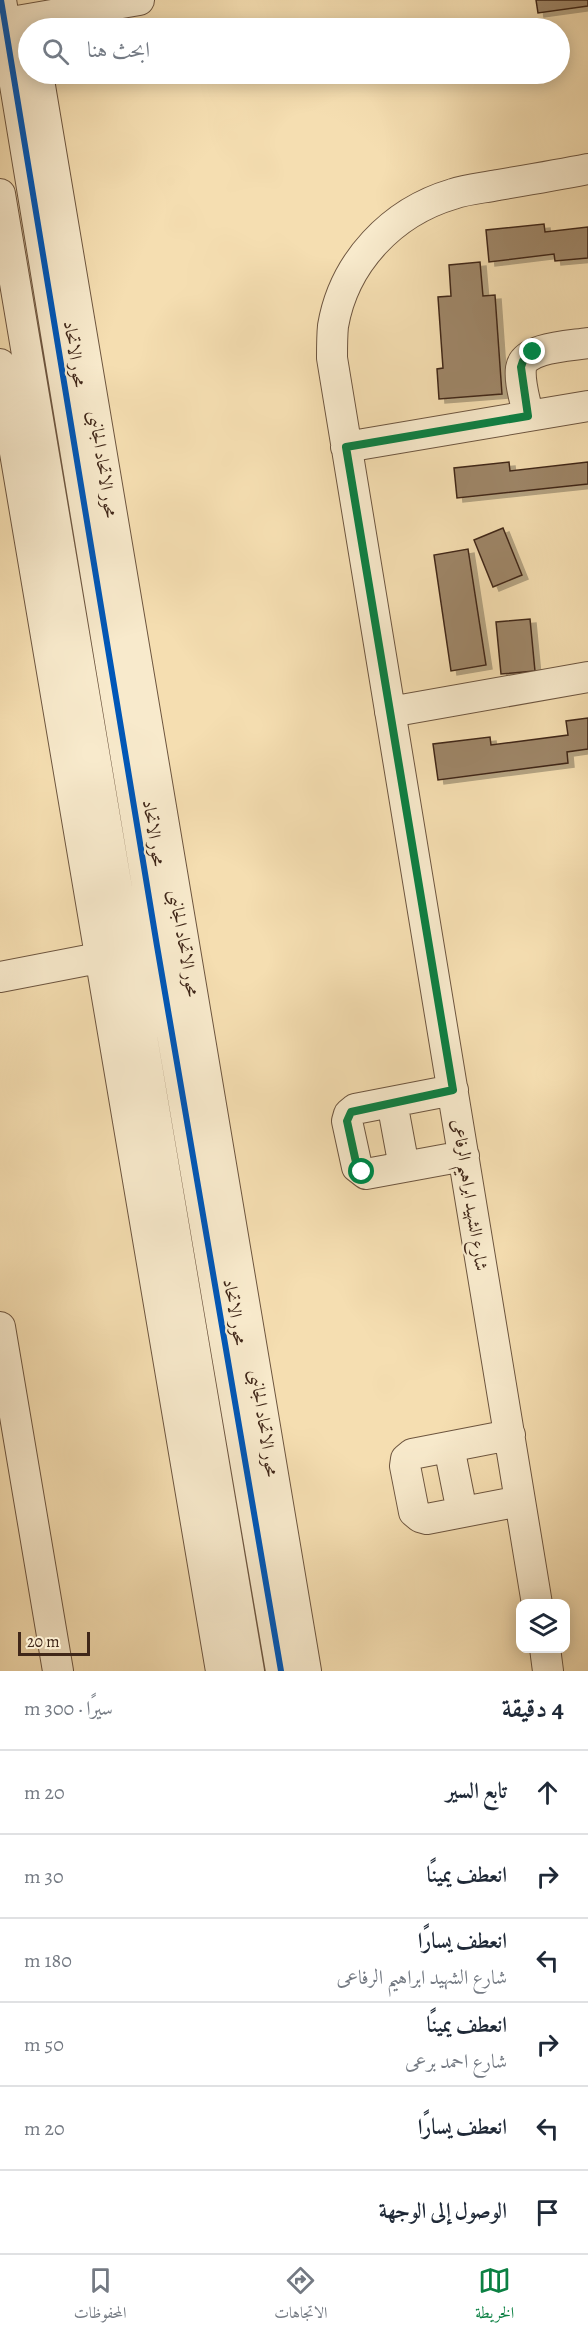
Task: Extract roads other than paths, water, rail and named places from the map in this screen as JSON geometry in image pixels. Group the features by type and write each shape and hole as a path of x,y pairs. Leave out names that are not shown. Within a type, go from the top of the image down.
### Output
{"street":[{"path":"16,16 139,0"},
{"name":"محور الاتحاد","path":"26,84 157,946 281,1671"},
{"name":"محور الاتحاد الجانبى","path":"40,84 306,1671"},
{"name":"شارع الشهيد ابراهيم الرفاعى","path":"536,1599 346,447 332,358 333,326 341,295 350,276 374,241 406,215 425,204 454,193 588,169"},
{"path":"0,194 221,1671"},
{"path":"528,416 521,374 523,361 533,352 588,344"},
{"path":"0,364 249,1671"},
{"path":"346,447 588,406"},
{"path":"390,712 588,677"},
{"path":"0,977 157,946"},
{"path":"453,1090 355,1109 349,1114 347,1121 359,1170 366,1174 464,1156"},
{"path":"392,1102 404,1167"},
{"path":"0,1327 58,1671"},
{"path":"510,1435 412,1454 406,1459 405,1466 416,1515 427,1518 520,1501"},
{"path":"449,1447 462,1512"},
{"path":"546,1653 549,1671"}]}
